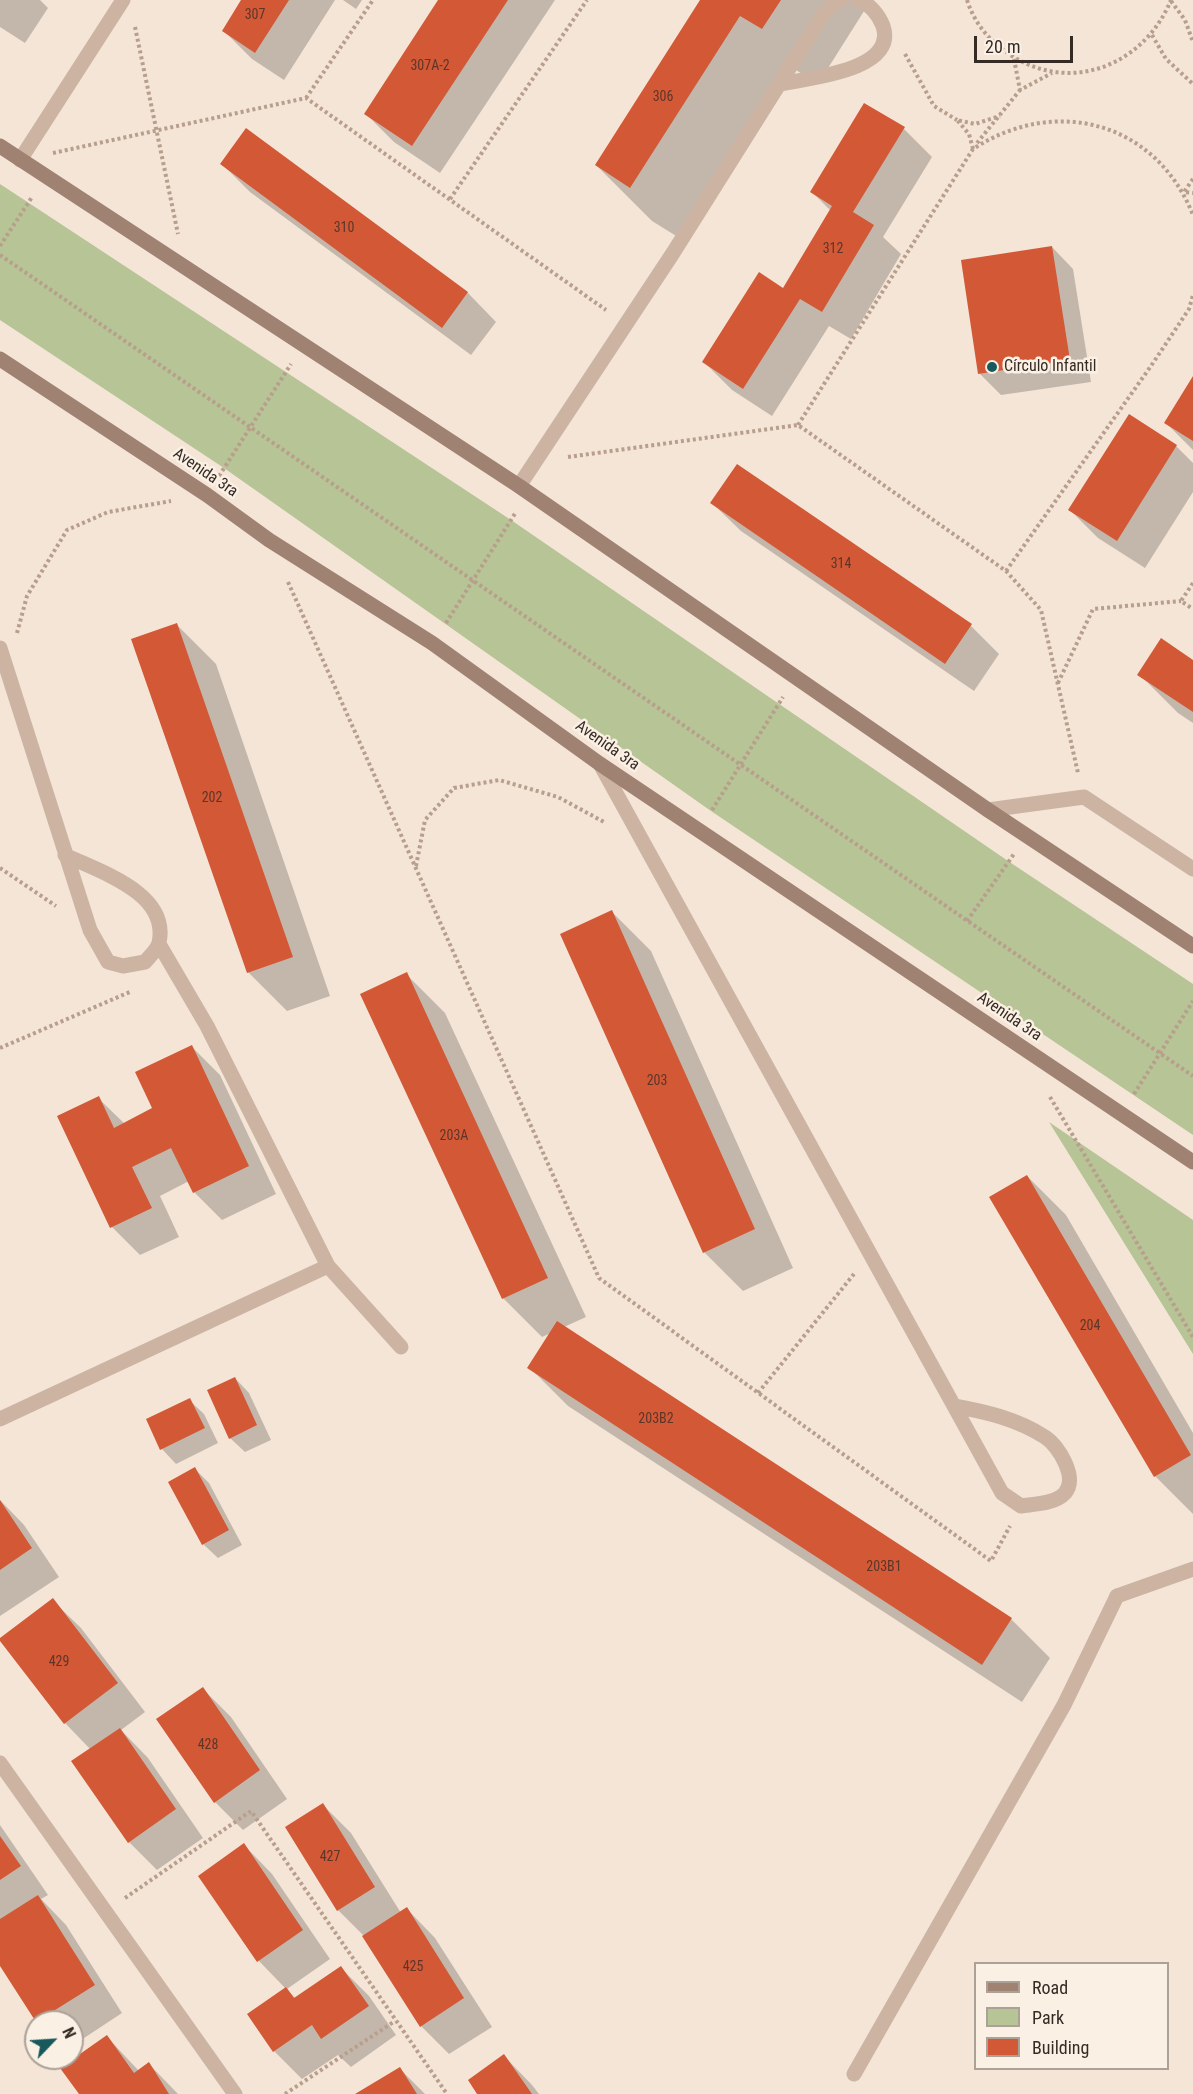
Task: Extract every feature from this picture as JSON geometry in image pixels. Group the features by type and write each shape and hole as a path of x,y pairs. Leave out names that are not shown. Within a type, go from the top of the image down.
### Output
{"main road":[{"path":"0,146 524,489 1026,836 1193,946"},
{"name":"Avenida 3ra","path":"0,358 207,495 269,540 432,643 600,764 1193,1162"}],"street":[{"path":"20,160 123,0"},
{"path":"524,489 534,462 626,324 822,16 834,3 841,0"},
{"path":"780,84 867,63 882,51 886,38 882,23 873,10 858,0"},
{"path":"0,648 90,930 108,962 123,966 146,962 159,945"},
{"path":"600,764 870,1255 1002,1493 1021,1506 1044,1503 1064,1494 1070,1482 1064,1460 1048,1439 1023,1424 990,1412 954,1406"},
{"path":"988,810 1084,797 1193,869"},
{"path":"65,855 119,881 145,897 158,916 159,945 207,1026 328,1266 401,1347"},
{"path":"0,1419 328,1266"},
{"path":"854,2074 1064,1705 1117,1596 1193,1569"},
{"path":"0,1763 235,2094"}],"path":[{"path":"20,160 306,98 373,0"},
{"path":"450,199 587,0"},
{"path":"966,0 970,12 989,39 1014,59 1052,73 1080,73 1107,67 1131,54 1152,35 1171,0 1185,20 1193,42"},
{"path":"134,22 184,265"},
{"path":"1152,35 1166,59 1193,84"},
{"path":"901,46 934,106 957,120 969,134 973,148"},
{"path":"1014,59 1020,90"},
{"path":"798,425 973,148 1020,90 1052,73"},
{"path":"306,98 626,324"},
{"path":"957,120 975,124 1000,116"},
{"path":"973,148 992,137 1040,122 1064,120 1094,123 1123,135 1159,159 1184,192 1193,215"},
{"path":"0,246 47,177"},
{"path":"1184,192 1193,179"},
{"path":"1184,192 1193,193"},
{"path":"0,255 1193,1076"},
{"path":"1189,309 1193,295"},
{"path":"1006,571 1193,304"},
{"path":"7,671 27,597 67,531 108,512 207,495 305,344"},
{"path":"534,462 798,425 1006,571 1041,610 1084,797"},
{"path":"432,643 472,580 524,489"},
{"path":"269,540 599,1278 991,1561 1021,1506"},
{"path":"1181,601 1193,583"},
{"path":"1058,683 1093,609 1181,601 1193,609"},
{"path":"699,830 797,677"},
{"path":"416,867 425,820 454,788 499,780 558,797 606,824"},
{"path":"967,921 1026,836"},
{"path":"0,867 90,930"},
{"path":"0,1048 143,986 146,962"},
{"path":"1122,1114 1193,1001"},
{"path":"1049,1095 1193,1337"},
{"path":"758,1393 870,1255"},
{"path":"105,1911 251,1811 447,2094"},
{"path":"285,2094 395,2021"}],"green space":[{"path":"0,184 511,520 1008,861 1193,984 1193,1135 711,811 224,468 0,320"},
{"path":"1049,1122 1193,1220 1193,1354"}],"building":[{"path":"241,0 289,0 255,53 222,31"},
{"path":"438,0 508,0 412,146 364,114"},
{"path":"700,0 781,0 762,29 740,16 630,188 595,165"},
{"path":"864,103 905,127 853,212 874,225 822,312 800,299 743,389 702,362 759,272 783,288 832,206 810,192"},
{"path":"246,128 468,292 442,328 220,164"},
{"path":"1052,246 1070,360 978,374 961,260"},
{"path":"1193,376 1193,441 1164,423"},
{"path":"1129,414 1177,445 1117,541 1068,510"},
{"path":"737,464 972,624 945,664 710,503"},
{"path":"177,623 293,957 247,973 131,639"},
{"path":"1161,638 1193,660 1193,712 1137,675"},
{"path":"612,910 755,1229 703,1253 560,934"},
{"path":"407,972 548,1278 502,1299 360,994"},
{"path":"192,1045 249,1166 193,1193 171,1148 132,1167 152,1208 110,1228 57,1116 99,1096 114,1128 152,1108 135,1072"},
{"path":"1027,1175 1191,1455 1154,1477 989,1197"},
{"path":"557,1321 1012,1618 982,1665 527,1368"},
{"path":"235,1377 257,1425 229,1439 207,1390"},
{"path":"190,1398 205,1428 160,1450 146,1419"},
{"path":"195,1467 229,1530 202,1545 168,1482"},
{"path":"0,1500 32,1548 0,1570"},
{"path":"53,1598 118,1683 64,1724 0,1641 0,1638"},
{"path":"203,1687 260,1770 214,1803 156,1719"},
{"path":"120,1728 176,1809 128,1843 71,1761"},
{"path":"323,1803 375,1887 337,1911 285,1827"},
{"path":"0,1836 21,1866 0,1880"},
{"path":"244,1843 303,1930 257,1962 198,1876"},
{"path":"38,1895 95,1985 55,2010 28,2010 0,1966 0,1919"},
{"path":"407,1907 464,1998 420,2027 362,1936"},
{"path":"341,1966 369,2006 321,2039 312,2025 273,2052 247,2014 286,1987 294,1998"},
{"path":"107,2035 134,2073 149,2062 169,2094 79,2094 61,2070 84,2070 84,2051"},
{"path":"504,2054 532,2094 477,2094 468,2080"},
{"path":"400,2067 417,2094 355,2094"}],"place":[{"name":"Círculo Infantil","path":"992,367"}]}
